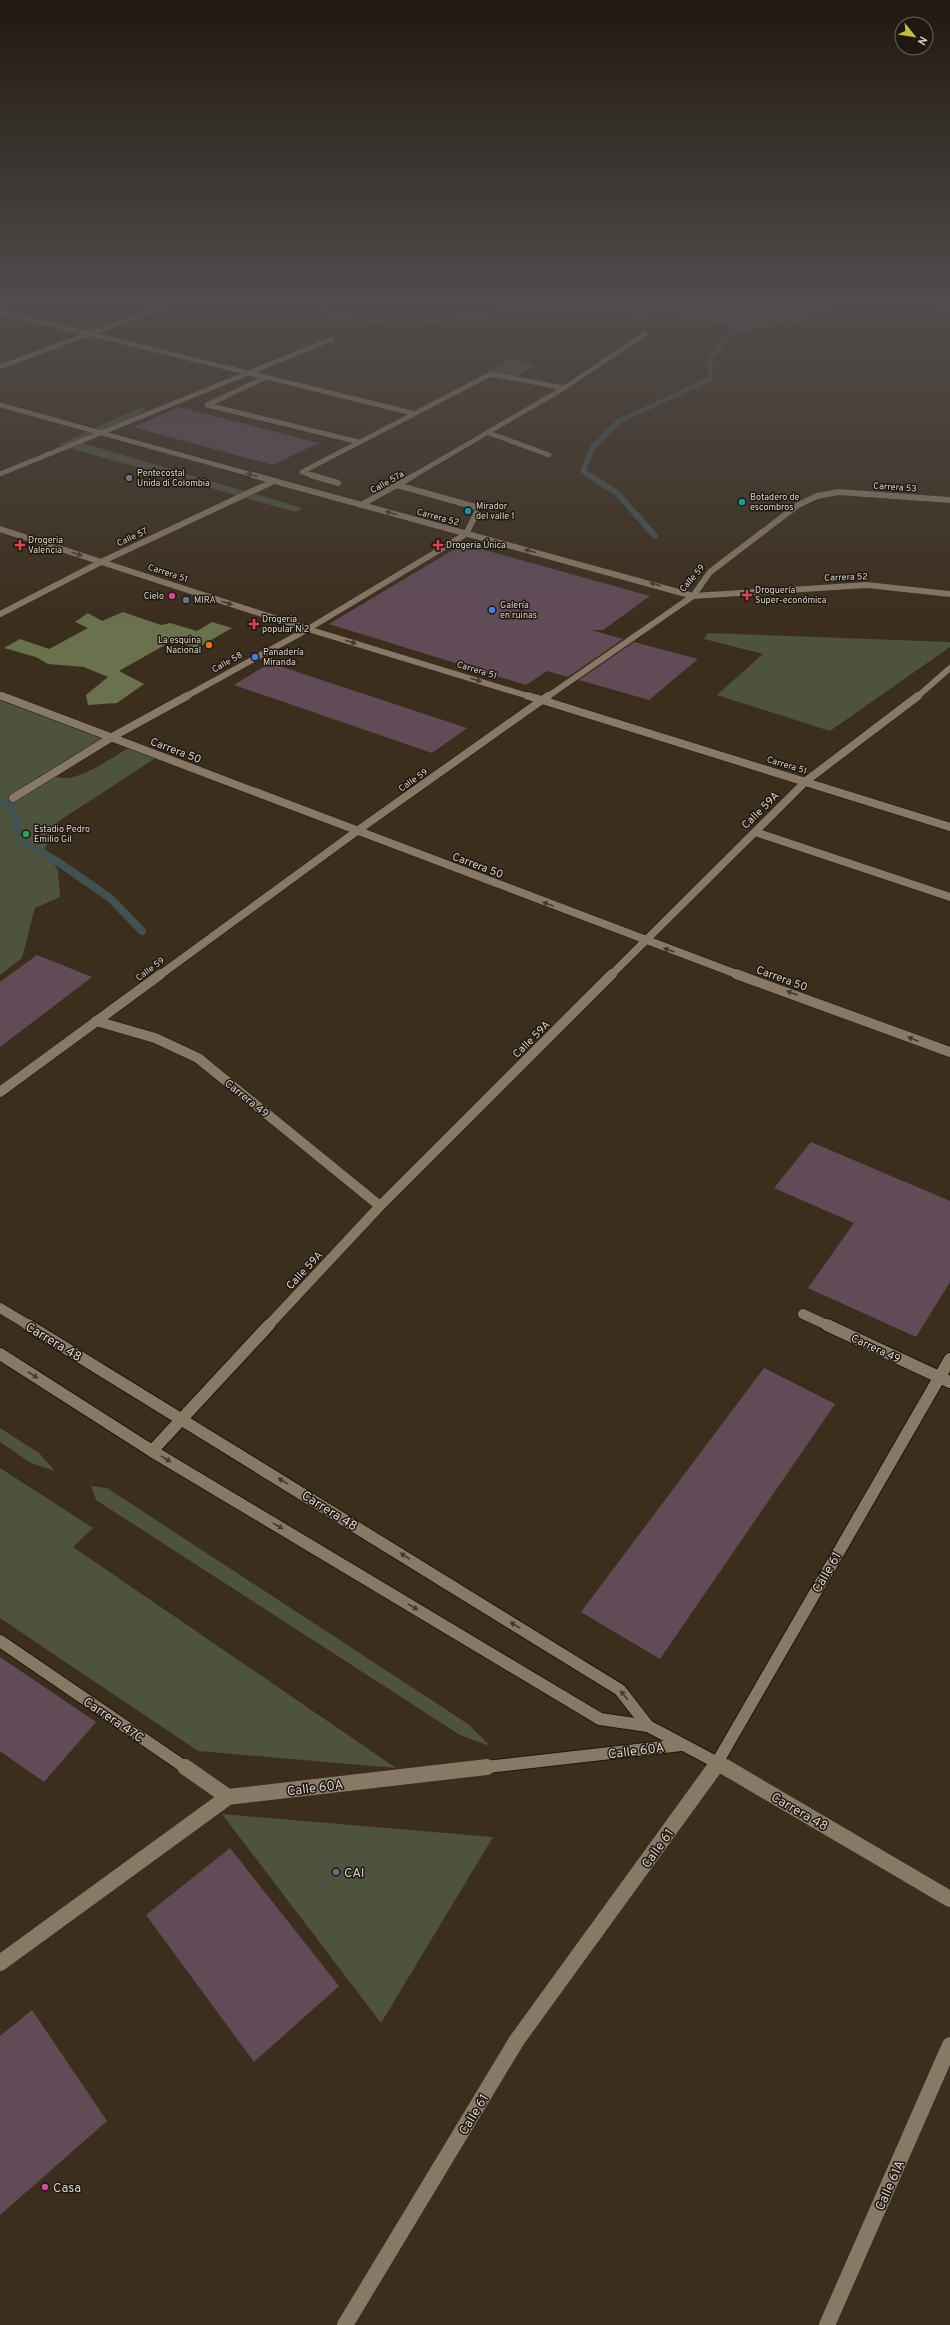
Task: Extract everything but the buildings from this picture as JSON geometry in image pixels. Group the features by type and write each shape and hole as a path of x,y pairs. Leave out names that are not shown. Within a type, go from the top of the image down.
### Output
{"street":[{"name":"Carrera 52","path":"12,408 693,596 867,585 950,594"},
{"path":"0,474 160,408"},
{"path":"218,408 359,442"},
{"path":"393,408 412,413"},
{"path":"338,483 302,472 421,408"},
{"name":"Calle 57a","path":"361,505 490,434 531,408"},
{"path":"490,434 549,455"},
{"name":"Calle 57","path":"0,614 101,562 274,481"},
{"path":"397,485 479,508 466,534"},
{"name":"Carrera 53","path":"838,492 950,500"},
{"name":"Calle 59","path":"0,1092 357,831 542,700 693,596 699,584 710,572 798,505 817,496 838,492"},
{"name":"Carrera 51","path":"0,529 308,628 806,781 950,827"},
{"name":"Calle 58","path":"13,798 112,737 308,628 466,534"},
{"name":"Calle 59A","path":"152,1450 380,1206 806,781 906,706 950,668"},
{"name":"Carrera 50","path":"0,696 112,737 645,942 950,1052"},
{"path":"755,832 950,897"},
{"name":"Carrera 49","path":"96,1021 155,1038 198,1058 380,1206"},
{"name":"Carrera 48","path":"0,1308 182,1418 620,1690 648,1726"},
{"name":"Carrera 49","path":"803,1314 944,1380"},
{"name":"Carrera 48","path":"0,1354 152,1450 600,1719 648,1726 681,1745 718,1763 950,1899"},
{"name":"Calle 61","path":"345,2325 517,2040 718,1763 749,1704 944,1380 950,1359"},
{"name":"Carrera 47C","path":"0,1641 228,1798"},
{"name":"Calle 60A","path":"0,1963 228,1798 681,1745"},
{"name":"Calle 61A","path":"827,2325 950,2045"}],"green space":[{"path":"145,408 144,412 82,443 302,508 296,512 58,445 132,411"},
{"path":"123,612 161,625 170,623 197,631 212,622 232,628 197,648 172,641 119,671 144,684 117,703 88,705 86,695 108,677 84,667 48,664 36,657 4,648 20,639 49,649 88,628 75,622 88,613 102,621"},
{"path":"708,633 950,642 950,647 830,731 717,695 763,654 704,639"},
{"name":"Estadio Pedro Emilio Gil","path":"0,700 112,740 56,776 63,778 82,774 130,747 157,757 59,821 45,848 58,871 60,897 35,908 22,958 0,975"},
{"path":"0,1428 39,1453 55,1471 31,1463 0,1442"},
{"path":"0,1468 93,1528 73,1547 396,1768 198,1751 0,1618"},
{"path":"91,1486 107,1488 468,1724 490,1746 460,1735 96,1500"},
{"path":"222,1814 493,1837 381,2023"}],"waterway":[{"path":"590,476 583,471 593,447 619,421 646,408"},
{"path":"589,475 617,493 655,536"},
{"path":"0,802 11,805 23,842 61,864 110,898 142,931"}],"place":[{"name":"Pentecostal Unida di Colombia","path":"129,478"},
{"name":"Botadero de escombros","path":"742,502"},
{"name":"Mirador del valle 1","path":"468,511"},
{"name":"Drogeria Valencia","path":"20,545"},
{"name":"Drogeria Única","path":"438,545"},
{"name":"Droguería Super-económica","path":"747,595"},
{"name":"Cielo","path":"172,596"},
{"name":"MIRA","path":"186,600"},
{"name":"Galería en ruinas","path":"492,610"},
{"name":"Drogeria popular N 2","path":"254,624"},
{"name":"La esquina Nacional","path":"209,645"},
{"name":"Panadería Miranda","path":"255,657"},
{"name":"Estadio Pedro Emilio Gil","path":"26,834"},
{"name":"CAI","path":"336,1872"},
{"name":"Casa","path":"45,2187"}]}
